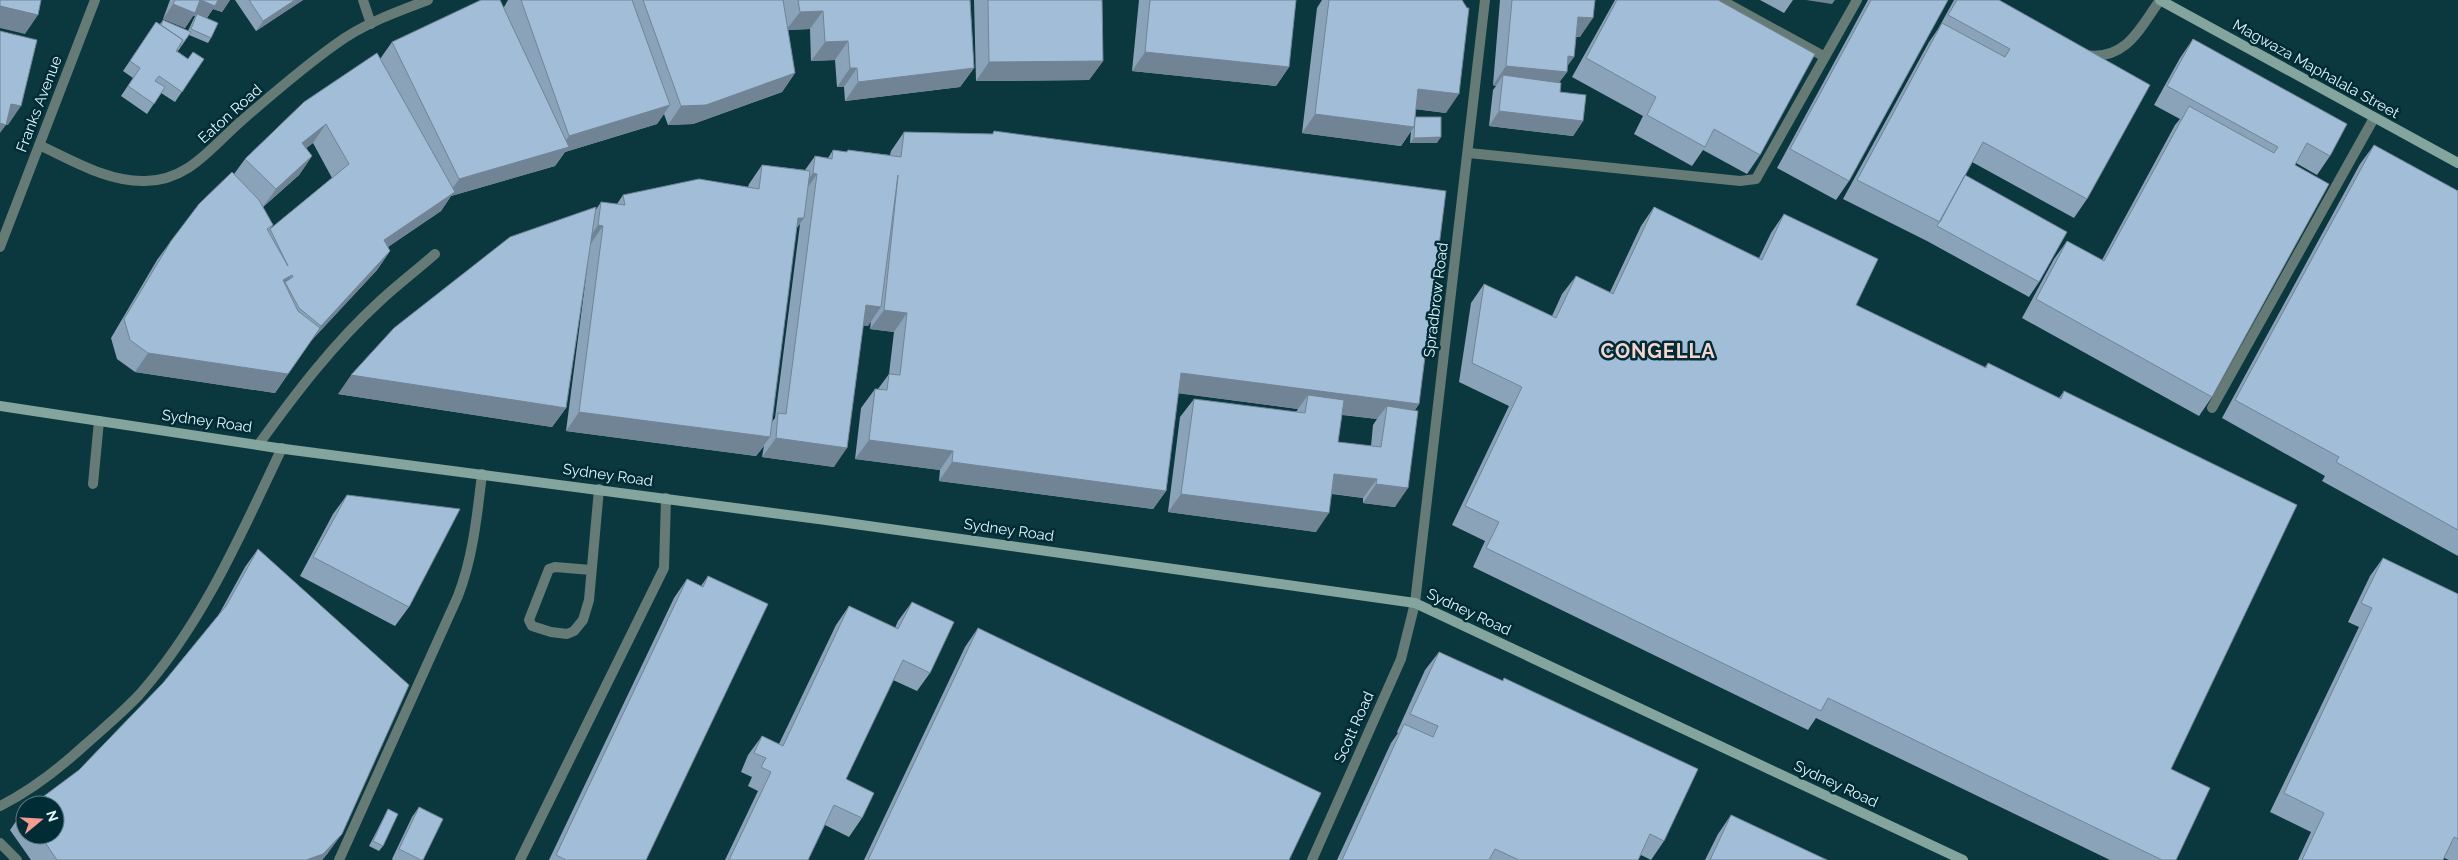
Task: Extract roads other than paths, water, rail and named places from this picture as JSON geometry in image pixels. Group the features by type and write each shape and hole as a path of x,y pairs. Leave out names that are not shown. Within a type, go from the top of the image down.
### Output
{"main road":[{"name":"Magwaza Maphalala Street","path":"2160,0 2458,163"},
{"name":"Sydney Road","path":"0,406 282,448 666,498 1415,603 1963,860"}],"street":[{"name":"Franks Avenue","path":"0,247 95,0"},
{"path":"363,0 371,24"},
{"name":"Eaton Road","path":"39,145 120,180 146,182 177,175 203,158 238,124 335,44 371,24 428,0"},
{"name":"Spradbrow Road","path":"1415,603 1469,153 1485,0"},
{"path":"1721,0 1825,57"},
{"path":"1469,153 1740,181 1753,180 1760,174 1857,0"},
{"path":"2078,52 2098,57 2123,48 2132,40 2160,0"},
{"path":"2212,408 2374,118"},
{"path":"259,444 295,394 331,351 379,302 435,254"},
{"path":"93,484 99,420"},
{"path":"0,806 18,797 66,762 139,695 162,666 202,606 226,565 282,448"},
{"path":"339,860 466,576 474,536 482,474"},
{"path":"591,570 555,567 549,569 530,623 542,630 560,634 567,634 580,626 589,600 598,489"},
{"path":"520,860 664,568 666,498"},
{"name":"Scott Road","path":"1312,860 1401,659 1415,603"},
{"path":"0,843 17,860"}],"district":[{"name":"CONGELLA","path":"1658,351"}]}
